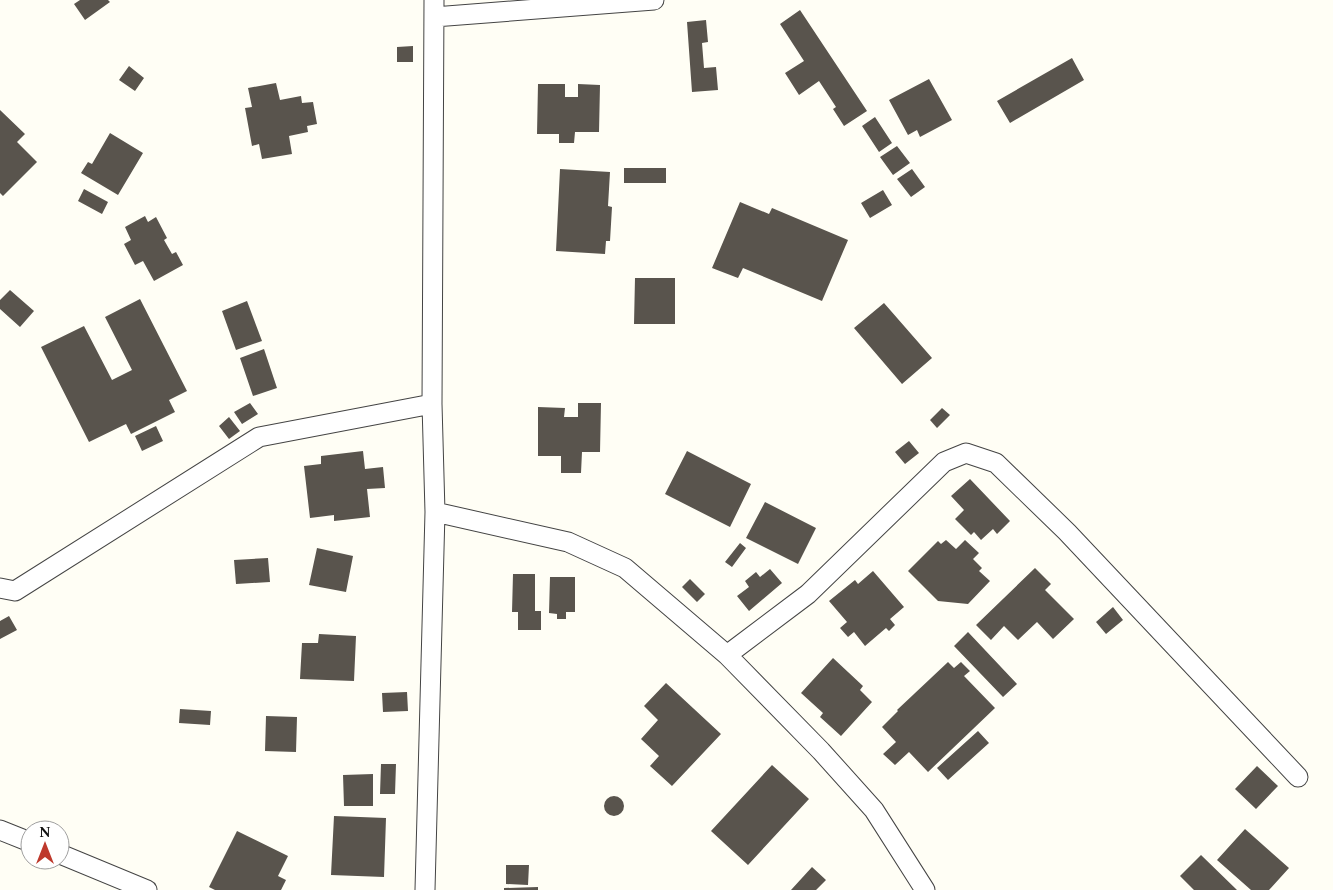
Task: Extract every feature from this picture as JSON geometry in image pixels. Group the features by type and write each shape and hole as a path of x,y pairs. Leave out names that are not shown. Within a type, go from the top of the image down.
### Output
{"street":[{"path":"425,890 435,512 432,404 434,8 654,0"},
{"path":"0,588 15,591 259,437 432,404"},
{"path":"727,655 808,594 944,462 966,453 996,463 1067,532 1298,777"},
{"path":"435,512 568,542 624,568 727,655 821,751 874,810 925,890"},
{"path":"0,830 20,838"},
{"path":"70,858 147,890"}],"building":[{"path":"80,0 108,0 110,2 85,20 74,4"},
{"path":"800,10 867,111 844,126 833,109 836,107 819,81 799,95 785,73 804,61 780,24"},
{"path":"706,20 708,42 702,43 704,68 716,67 718,90 692,92 687,22"},
{"path":"413,46 413,62 397,62 397,47"},
{"path":"1072,58 1084,80 1010,123 997,101"},
{"path":"129,66 144,78 135,91 119,80"},
{"path":"929,79 952,120 920,137 917,130 908,135 889,100"},
{"path":"276,83 280,100 301,96 302,103 313,102 317,124 307,126 308,132 289,136 292,154 262,159 259,144 252,146 245,108 252,107 248,88"},
{"path":"538,84 565,84 565,97 578,97 578,84 600,85 599,132 575,132 574,143 559,143 559,134 537,134"},
{"path":"0,110 25,134 17,142 37,162 3,196 0,193"},
{"path":"875,117 892,143 879,152 862,126"},
{"path":"110,133 143,153 118,195 81,173 88,162 92,164"},
{"path":"897,146 910,163 893,175 880,157"},
{"path":"624,168 666,168 666,183 624,183"},
{"path":"560,169 610,172 608,206 612,207 610,241 606,241 605,254 556,251"},
{"path":"912,169 925,187 911,197 897,179"},
{"path":"84,189 108,202 102,214 78,201"},
{"path":"883,190 892,205 870,218 861,203"},
{"path":"740,202 769,214 772,208 848,240 822,301 743,268 738,278 712,268"},
{"path":"145,216 148,222 156,217 167,238 164,240 172,254 176,252 183,265 154,281 143,261 135,265 124,244 131,240 125,227"},
{"path":"635,278 675,278 675,324 634,324"},
{"path":"10,290 34,311 20,327 0,309 0,300"},
{"path":"140,299 187,391 169,400 175,412 131,434 126,424 89,442 41,347 84,326 112,380 132,370 105,317"},
{"path":"247,301 262,341 236,350 222,311"},
{"path":"884,303 932,358 902,384 854,328"},
{"path":"264,349 277,388 253,396 240,358"},
{"path":"250,403 258,414 242,424 234,412"},
{"path":"578,403 601,403 600,452 582,452 581,473 561,473 561,456 538,456 538,407 565,408 564,417 578,417"},
{"path":"942,408 950,415 937,428 930,420"},
{"path":"229,417 240,431 229,439 219,426"},
{"path":"156,426 163,441 142,451 135,436"},
{"path":"909,441 919,453 905,464 895,452"},
{"path":"363,451 365,469 383,467 385,488 367,489 370,517 334,521 334,515 310,518 304,466 321,464 321,456"},
{"path":"687,451 751,484 730,527 665,494"},
{"path":"970,479 1010,521 997,534 993,529 981,540 974,532 971,535 955,519 964,510 951,496"},
{"path":"765,502 816,528 798,564 746,538"},
{"path":"946,540 956,549 965,540 979,553 973,559 982,568 979,571 990,581 968,604 938,601 908,571 938,541 941,544"},
{"path":"740,543 746,548 732,567 725,562"},
{"path":"317,548 353,556 346,592 309,585"},
{"path":"268,558 270,582 236,584 234,560"},
{"path":"1035,568 1051,584 1045,590 1074,619 1053,639 1037,622 1018,640 1004,626 991,640 976,625"},
{"path":"770,569 782,583 749,611 737,596 749,587 745,581 756,572 760,577"},
{"path":"873,571 904,607 890,619 895,625 889,631 886,628 865,646 854,632 848,637 840,628 847,622 829,601 855,580 858,584"},
{"path":"513,574 535,574 535,611 541,611 541,630 518,630 518,612 512,612"},
{"path":"550,577 575,577 575,612 566,612 566,619 557,619 557,614 549,613"},
{"path":"690,579 705,594 697,602 682,587"},
{"path":"1113,607 1123,620 1106,634 1096,622"},
{"path":"9,616 17,630 0,639 0,621"},
{"path":"968,632 1017,684 1003,697 954,646"},
{"path":"319,634 356,636 354,681 300,679 302,643 318,643"},
{"path":"833,658 863,686 860,690 872,702 841,736 820,717 823,713 801,693"},
{"path":"948,662 954,668 961,662 970,671 964,676 995,708 928,772 909,752 895,765 883,754 896,742 882,727 897,710"},
{"path":"666,683 721,734 672,786 650,766 659,756 641,739 658,720 644,706"},
{"path":"407,692 408,711 383,712 382,693"},
{"path":"180,709 211,711 210,725 179,723"},
{"path":"266,716 297,717 296,752 265,751"},
{"path":"978,731 989,743 948,780 937,768"},
{"path":"381,764 396,764 395,794 380,794"},
{"path":"772,765 809,799 748,865 711,831"},
{"path":"1257,766 1278,786 1256,809 1235,789"},
{"path":"373,774 373,806 344,806 343,775"},
{"path":"614,796 621,799 624,806 621,813 614,816 607,813 604,806 607,799"},
{"path":"334,816 386,818 384,877 331,875"},
{"path":"1245,829 1289,868 1269,890 1251,890 1217,860"},
{"path":"237,831 288,856 278,876 286,880 281,890 215,890 209,887"},
{"path":"1201,855 1237,890 1194,890 1180,876"},
{"path":"506,865 529,865 528,885 506,884"},
{"path":"812,867 826,880 816,890 791,890"},
{"path":"538,887 538,890 504,890 504,888"}]}
